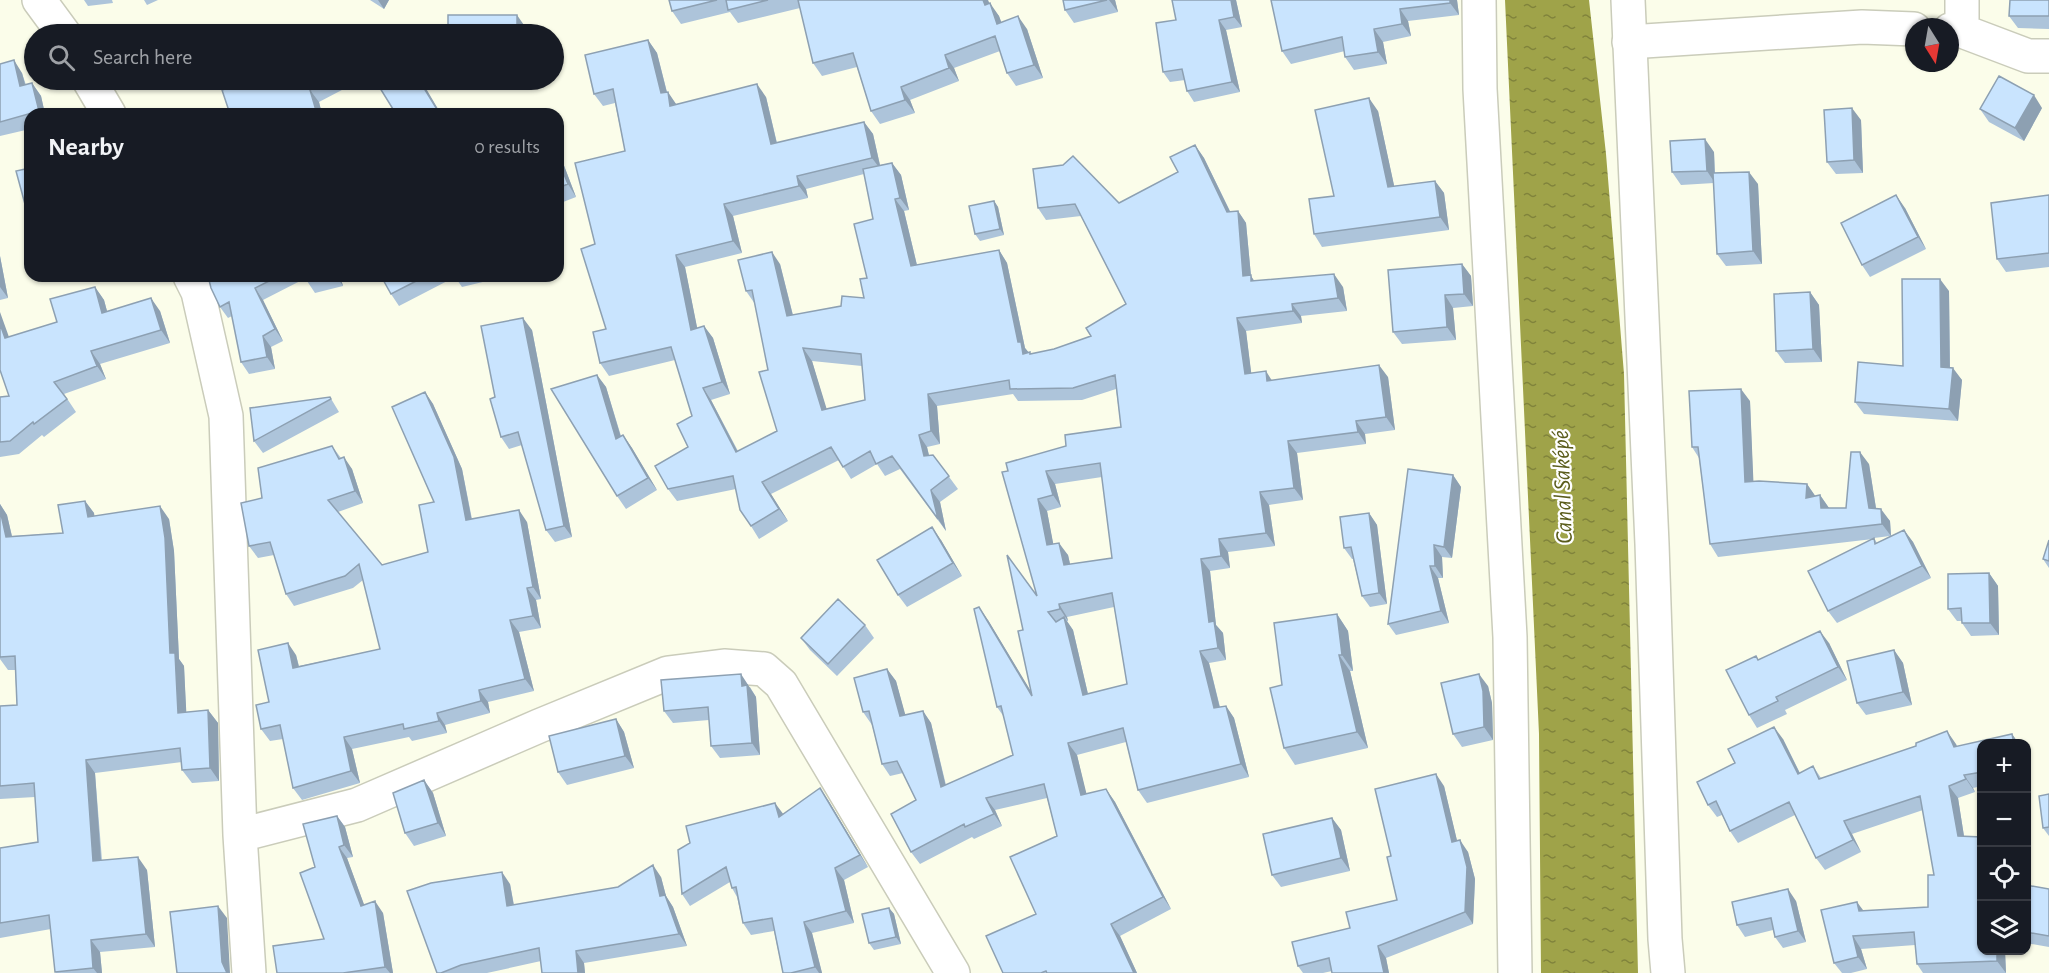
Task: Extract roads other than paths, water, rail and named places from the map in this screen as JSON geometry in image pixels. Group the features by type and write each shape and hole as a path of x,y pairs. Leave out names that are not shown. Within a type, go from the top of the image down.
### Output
{"street":[{"path":"39,0 57,24"},
{"path":"1479,0 1480,89 1510,637 1515,973"},
{"path":"1628,0 1668,973"},
{"path":"1959,21 2028,56 2049,56"},
{"path":"1629,42 1862,27 1905,29"},
{"path":"95,90 105,108"},
{"path":"193,282 198,292 226,416 240,836 249,973"},
{"path":"240,836 357,805 669,673 724,666 764,669 781,684 953,973"}],"water":[{"name":"Canal Saképé","path":"1505,0 1589,0 1606,154 1624,374 1638,973 1541,973 1539,734"}]}
